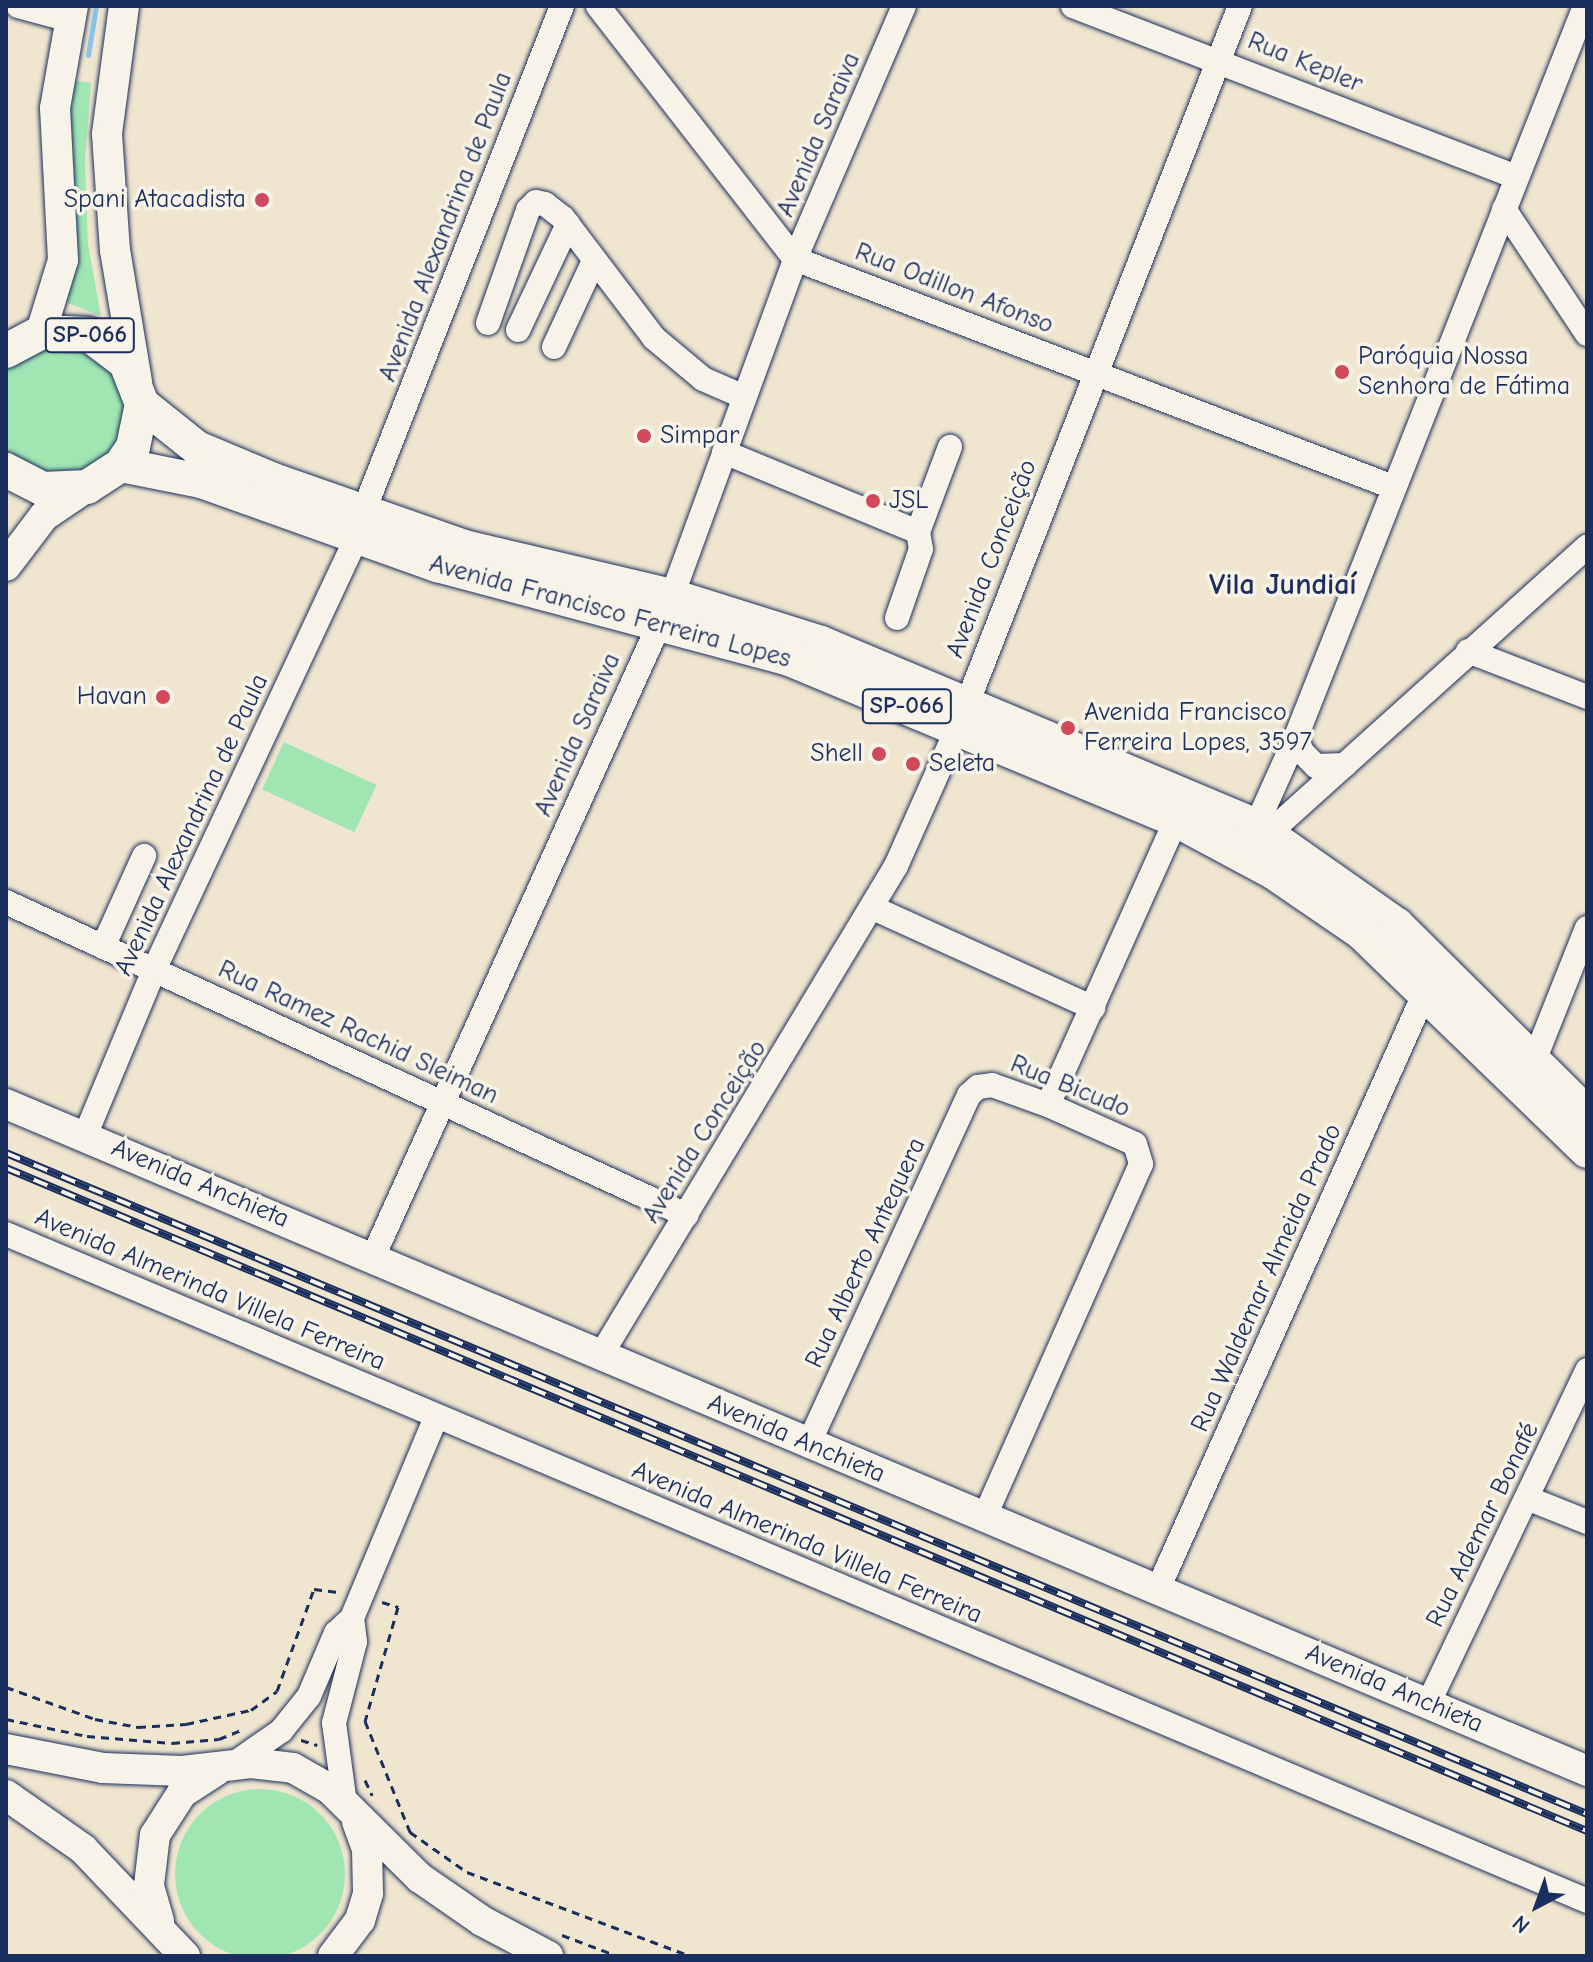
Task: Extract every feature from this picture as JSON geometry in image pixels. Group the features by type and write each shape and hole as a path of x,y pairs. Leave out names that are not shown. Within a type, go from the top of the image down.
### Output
{"highway":[{"name":"Avenida Francisco Ferreira Lopes","path":"41,332 88,334 118,354 140,394 197,448 359,527 492,581 666,609 787,658 963,714 1263,830 1397,925 1587,1114"},
{"name":"SP-066","path":"6,351 41,332"},
{"path":"6,470 43,489 87,487 121,465 133,447 140,394"},
{"name":"Avenida Francisco Ferreira Lopes","path":"121,465 201,481 359,527"},
{"name":"Avenida Francisco Ferreira Lopes","path":"963,714 1176,820 1322,902 1426,990 1587,1151"},
{"path":"1176,820 1250,841 1263,830"}],"main road":[{"path":"124,6 107,134 115,250 140,394"},
{"path":"41,332 63,260 55,108 71,13"},
{"path":"6,566 44,516 87,487"},
{"name":"Avenida Anchieta","path":"6,1104 373,1257 808,1445 1587,1771"},
{"path":"6,1749 103,1768 261,1763 293,1768 357,1807 420,1878 482,1921 551,1944"},
{"path":"171,1944 149,1885 155,1835 182,1793 230,1766"},
{"path":"6,1795 83,1849 185,1956"},
{"path":"333,1956 353,1933 368,1893 367,1849 357,1807"}],"street":[{"path":"18,6 71,13"},
{"name":"Avenida Alexandrina de Paula","path":"85,1136 154,970 359,527 562,6"},
{"path":"598,6 795,259"},
{"name":"Avenida Saraiva","path":"373,1257 666,609 795,259 904,6"},
{"name":"Rua Kepler","path":"1073,6 1220,59 1516,177"},
{"name":"Avenida Conceição","path":"601,1355 873,908 963,714 1094,372 1240,6"},
{"path":"1263,830 1393,487 1585,6"},
{"path":"488,323 528,210 536,202 545,204 568,224 593,263 654,338 684,365 744,397"},
{"path":"1504,209 1587,334"},
{"path":"518,330 568,224"},
{"name":"Rua Odillon Afonso","path":"795,259 1393,487"},
{"path":"554,347 593,263"},
{"path":"897,618 921,549 918,532 950,447"},
{"path":"724,452 918,532"},
{"path":"1263,830 1345,765 1587,547"},
{"path":"1468,651 1587,697"},
{"path":"1296,737 1302,752 1316,766 1345,765"},
{"path":"1048,1105 1176,820"},
{"path":"103,947 144,856"},
{"name":"Rua Ramez Rachid Sleiman","path":"6,902 686,1215"},
{"path":"873,908 1093,1008"},
{"path":"1534,1061 1587,928"},
{"name":"Rua Waldemar Almeida Prado","path":"1158,1589 1426,990"},
{"name":"Rua Bicudo","path":"978,1087 1001,1087 1140,1147 1141,1164 984,1519"},
{"name":"Rua Alberto Antequera","path":"808,1445 964,1104 978,1087"},
{"name":"Avenida Almerinda Villela Ferreira","path":"6,1234 1587,1901"},
{"name":"Rua Ademar Bonafé","path":"1428,1704 1587,1370"},
{"path":"230,1766 281,1731 317,1681 336,1633 352,1618 436,1417"},
{"path":"1527,1498 1587,1522"},
{"path":"352,1618 355,1642 336,1701 335,1747 357,1807"}],"path":[{"path":"6,1719 87,1736 172,1743 219,1739 266,1717 281,1731 335,1747"},
{"path":"357,1807 361,1770"},
{"path":"395,1824 435,1860"},
{"path":"551,1944 618,1956"}],"green space":[{"path":"65,79 91,83 85,160 88,244 101,316 60,300"},
{"path":"70,341 123,379 130,423 108,461 66,479 22,466 6,450 6,370 27,350"},
{"path":"284,742 376,785 354,832 262,789"},
{"path":"260,1789 293,1796 320,1814 338,1841 345,1874 338,1907 320,1934 293,1952 260,1959 227,1952 200,1934 182,1907 175,1874 182,1841 200,1814 227,1796"}],"waterway":[{"path":"88,55 96,6"}],"railway":[{"path":"6,1153 1587,1814"},
{"path":"6,1168 1587,1831"}],"place":[{"name":"Spani Atacadista","path":"262,200"},
{"name":"Paróquia Nossa Senhora de Fátima","path":"1342,372"},
{"name":"Simpar","path":"644,436"},
{"name":"JSL","path":"873,501"},
{"name":"Havan","path":"163,697"},
{"name":"Avenida Francisco Ferreira Lopes, 3597","path":"1068,728"},
{"name":"Shell","path":"879,754"},
{"name":"Seleta","path":"913,764"}],"district":[{"name":"Vila Jundiaí","path":"1283,585"}]}
